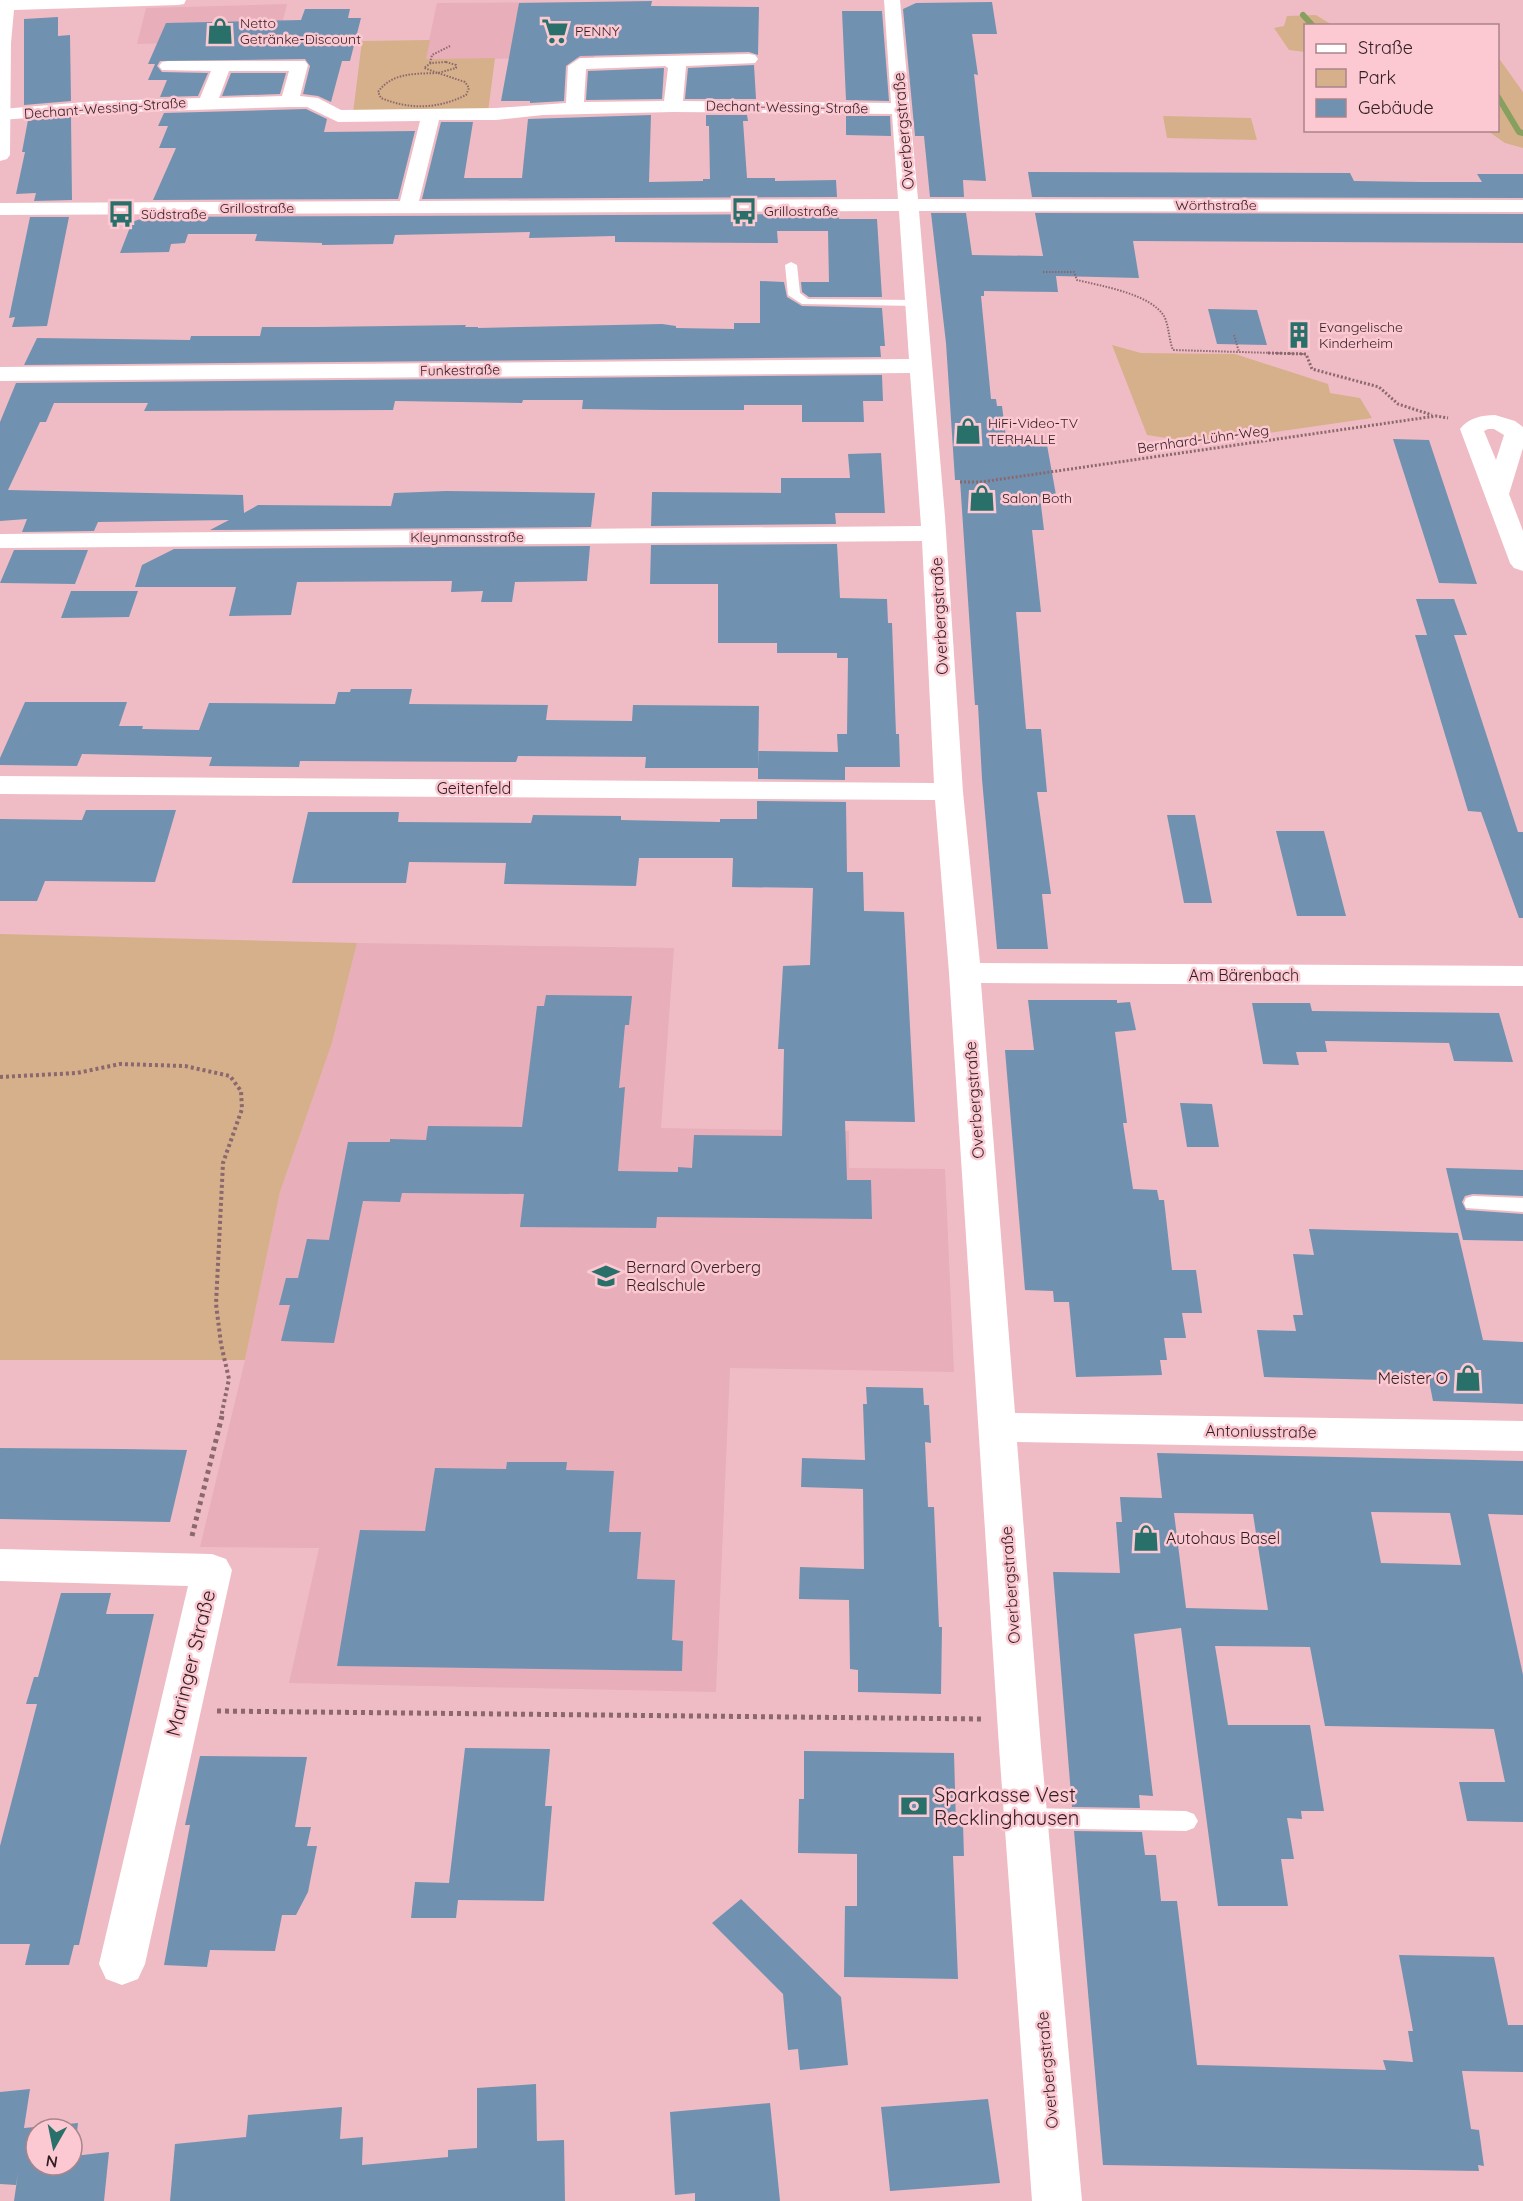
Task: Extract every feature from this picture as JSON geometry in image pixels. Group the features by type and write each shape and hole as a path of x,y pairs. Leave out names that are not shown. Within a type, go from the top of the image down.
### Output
{"street":[{"path":"0,150 3,5 178,0"},
{"name":"Overbergstraße","path":"892,0 934,533 949,792 965,973 984,1260 999,1426 1018,1719 1057,2201"},
{"path":"575,108 577,66 586,62 749,59"},
{"path":"667,61 677,65 673,106"},
{"path":"168,66 299,65 290,101"},
{"name":"Dechant-Wessing-Straße","path":"208,102 222,66"},
{"name":"Dechant-Wessing-Straße","path":"2,115 98,107 290,101 311,102 338,116 496,114 543,109 673,106 901,109"},
{"path":"408,207 431,115"},
{"name":"Wörthstraße","path":"909,205 1523,206"},
{"name":"Grillostraße","path":"0,209 909,205"},
{"name":"Funkestraße","path":"0,374 921,366"},
{"path":"1497,494 1516,433 1508,425 1493,422 1479,423 1472,429 1523,563"},
{"name":"Kleynmansstraße","path":"0,541 934,533"},
{"name":"Geitenfeld","path":"0,785 949,792"},
{"name":"Am Bärenbach","path":"965,973 1523,976"},
{"name":"Antoniusstraße","path":"999,1426 1523,1436"},
{"name":"Maringer Straße","path":"0,1565 212,1570 122,1964"}],"lane":[{"path":"791,265 794,295 798,300 916,303"},
{"path":"1473,1203 1523,1205"},
{"path":"1026,1818 1186,1821"}],"path":[{"path":"430,63 446,62 456,65 456,68 446,73 431,72 424,68 430,63 432,55 450,46"},
{"path":"1043,272 1074,272 1077,280 1113,289 1150,305 1163,315 1168,340 1173,350 1306,354 1312,369 1379,387 1398,404 1436,416"},
{"path":"1234,335 1239,352"},
{"name":"Bernhard-Lühn-Weg","path":"930,482 981,482 1436,416 1479,423"},
{"path":"0,1077 77,1073 120,1064 185,1066 211,1070 230,1077 241,1091 242,1109 223,1163 217,1263 216,1304 221,1344 229,1379 214,1454 183,1569"},
{"path":"178,1711 1018,1719"}],"shaded area":[{"path":"598,2 594,58 425,59 437,3"},
{"path":"287,4 278,41 137,44 146,8"},
{"name":"Bernard Overberg Realschule","path":"357,943 674,948 661,1128 849,1131 849,1168 945,1169 954,1372 730,1368 716,1692 289,1683 319,1548 200,1547 245,1360 280,1192 332,1043"}],"green space":[{"path":"1316,15 1330,24 1304,24 1304,52 1289,50 1274,28 1284,26 1287,16"},
{"path":"430,40 426,59 495,58 488,112 353,113 362,41"},
{"path":"1499,58 1523,92 1523,148 1505,143 1489,132 1499,132"},
{"path":"1163,116 1251,118 1257,140 1167,138"},
{"path":"1112,345 1141,353 1235,354 1328,384 1330,393 1360,398 1372,418 1199,443 1147,435"},
{"path":"0,934 357,943 332,1043 280,1192 245,1360 0,1360"}],"building":[{"path":"652,1 651,6 759,7 758,55 749,52 580,56 566,66 564,101 530,103 530,101 501,101 519,3"},
{"path":"992,2 997,34 972,34 978,75 974,74 986,181 963,180 964,197 930,197 924,136 915,136 903,9 916,3"},
{"path":"305,9 350,9 348,18 361,18 350,61 342,61 331,102 318,96 303,94 310,66 305,59 160,61 157,66 162,72 208,73 198,96 160,97 167,80 148,80 155,64 148,64 166,23 301,20"},
{"path":"842,11 882,11 889,101 846,100"},
{"path":"58,17 58,36 70,35 71,101 24,105 24,19"},
{"path":"754,65 756,99 685,99 688,68"},
{"path":"664,68 662,99 586,100 588,71"},
{"path":"231,73 286,73 280,94 222,96"},
{"path":"306,109 327,119 324,132 415,131 398,199 153,200 176,148 159,148 168,126 158,126 164,113"},
{"path":"651,115 649,182 710,179 709,126 706,126 706,115 747,115 748,121 743,121 747,178 775,178 775,181 836,180 837,197 422,199 441,122 473,122 464,178 522,178 528,119"},
{"path":"846,116 890,116 891,136 846,135"},
{"path":"71,117 72,200 34,201 36,193 16,194 25,152 22,152 28,120"},
{"path":"1028,172 1350,173 1354,181 1422,182 1482,182 1477,174 1523,174 1523,198 1032,197"},
{"path":"931,213 966,213 972,255 1043,256 1035,213 1523,214 1523,243 1133,241 1139,278 1056,276 1058,292 984,291 984,296 981,296 991,399 996,399 997,406 1002,406 1007,445 1047,445 1056,495 1040,497 1044,530 1032,530 1041,612 1016,612 1026,729 1041,729 1047,792 1037,792 1051,894 1042,894 1048,949 997,949 978,705 975,705 960,480 955,480 946,343"},
{"path":"838,214 839,219 877,219 882,297 809,297 802,292 801,282 829,282 828,231 777,231 778,243 615,242 615,236 529,238 530,232 395,235 393,244 322,245 322,243 255,241 257,234 188,234 185,243 171,244 169,252 120,253 132,222 146,217"},
{"path":"30,217 69,217 47,326 12,327 15,317 9,318"},
{"path":"760,281 784,282 787,297 802,306 882,308 885,346 880,346 881,357 24,365 37,338 190,340 191,336 260,336 262,327 466,325 465,327 478,328 662,324 676,326 676,328 734,329 734,323 760,323"},
{"path":"1208,309 1257,310 1267,345 1217,344"},
{"path":"882,375 883,401 863,401 864,422 802,422 802,405 744,405 744,410 662,410 582,409 583,400 523,400 522,403 395,401 393,410 144,411 148,403 54,403 46,422 40,422 8,490 243,495 244,513 258,505 391,506 394,493 446,491 595,493 591,527 210,530 229,520 98,522 94,531 22,532 27,519 0,521 0,422 16,383"},
{"path":"1393,439 1429,440 1477,584 1439,583"},
{"path":"881,453 885,513 835,513 836,524 651,526 652,492 781,493 781,478 850,478 848,454"},
{"path":"837,544 840,598 887,599 888,623 892,623 896,734 899,734 900,767 845,767 845,780 758,779 758,751 838,752 837,734 847,734 848,658 837,658 837,653 777,653 777,643 718,643 718,584 650,584 651,545"},
{"path":"590,546 587,581 515,582 512,602 481,602 483,591 451,592 452,581 297,582 291,615 229,616 236,587 135,587 142,565 174,549"},
{"path":"14,550 88,550 75,584 0,583"},
{"path":"71,591 138,591 129,617 61,618"},
{"path":"1416,599 1454,599 1467,635 1454,635 1518,832 1523,832 1523,918 1519,918 1481,812 1468,811 1415,635 1427,635"},
{"path":"351,689 412,689 409,704 548,705 546,720 632,721 633,705 759,706 758,768 645,768 646,757 518,756 516,762 300,761 299,767 209,766 212,757 82,754 77,766 0,765 0,758 25,702 127,702 119,726 143,726 142,729 199,730 209,703 335,704 338,692 350,692"},
{"path":"757,801 846,802 847,872 863,872 864,911 904,912 915,1122 845,1121 847,1180 871,1180 872,1219 657,1217 656,1228 520,1227 524,1194 402,1193 400,1202 363,1201 334,1343 281,1341 290,1305 279,1305 286,1278 298,1278 307,1239 329,1240 348,1142 390,1142 390,1139 426,1140 428,1126 522,1127 537,1006 544,1006 546,995 632,996 629,1025 625,1025 619,1088 625,1087 618,1171 678,1172 678,1167 692,1168 694,1135 782,1136 784,1049 778,1049 783,966 810,965 813,888 732,887 733,858 639,858 636,886 504,884 506,863 409,862 406,883 292,883 308,812 399,812 398,822 531,823 533,815 621,816 621,820 720,822 720,819 757,819"},
{"path":"86,810 176,810 155,882 45,881 37,901 0,901 0,819 82,820"},
{"path":"1167,815 1195,815 1212,903 1184,903"},
{"path":"1276,831 1324,831 1346,916 1297,916"},
{"path":"1028,1000 1130,1002 1136,1030 1115,1032 1127,1123 1123,1123 1133,1189 1157,1190 1159,1200 1164,1200 1172,1270 1196,1270 1202,1313 1182,1313 1186,1338 1164,1338 1167,1360 1160,1360 1162,1375 1076,1377 1069,1302 1054,1302 1053,1291 1025,1290 1005,1050 1034,1050"},
{"path":"1252,1003 1310,1003 1312,1011 1499,1013 1513,1062 1454,1061 1449,1043 1325,1041 1327,1052 1296,1052 1299,1065 1263,1064"},
{"path":"1180,1103 1212,1104 1219,1147 1187,1147"},
{"path":"1446,1168 1523,1170 1523,1196 1473,1194 1465,1196 1462,1202 1466,1210 1523,1214 1523,1241 1463,1240"},
{"path":"1309,1229 1458,1233 1483,1340 1523,1342 1523,1404 1433,1401 1429,1381 1264,1377 1257,1330 1296,1331 1293,1315 1303,1315 1293,1254 1314,1255"},
{"path":"866,1387 923,1388 924,1405 929,1405 931,1443 925,1442 928,1507 934,1507 939,1627 942,1627 941,1694 858,1692 858,1670 850,1669 849,1600 799,1599 800,1567 864,1569 863,1489 801,1487 802,1458 865,1460 863,1404 867,1404"},
{"path":"0,1448 187,1450 170,1522 0,1519"},
{"path":"1157,1453 1523,1461 1523,1515 1488,1514 1523,1675 1523,1822 1467,1821 1459,1782 1505,1782 1494,1729 1325,1726 1310,1647 1215,1646 1228,1725 1310,1725 1324,1811 1301,1811 1302,1819 1287,1818 1294,1859 1281,1859 1288,1906 1218,1906 1181,1628 1134,1634 1153,1796 1139,1795 1140,1808 1072,1807 1053,1572 1120,1573 1116,1522 1122,1522 1120,1497 1162,1498","holes":["1371,1512 1450,1513 1461,1565 1381,1563","1174,1513 1253,1514 1268,1610 1186,1608"]},
{"path":"507,1462 567,1462 566,1470 614,1471 609,1532 641,1532 637,1579 675,1580 672,1640 683,1641 682,1671 337,1666 360,1530 425,1531 435,1468 506,1469"},
{"path":"61,1593 111,1593 106,1614 154,1614 79,1945 74,1945 69,1965 25,1965 30,1944 0,1944 0,1846 37,1704 26,1704 34,1677 38,1677"},
{"path":"465,1748 550,1749 545,1806 552,1806 544,1901 458,1900 456,1918 411,1918 415,1882 449,1883"},
{"path":"804,1751 954,1753 956,1825 963,1824 964,1856 953,1856 958,1979 844,1977 845,1906 857,1906 857,1854 798,1853 799,1799 804,1799"},
{"path":"200,1756 307,1757 295,1827 311,1827 307,1846 317,1846 308,1892 296,1915 282,1915 275,1951 210,1950 207,1967 164,1965 190,1825 185,1825"},
{"path":"1074,1831 1142,1832 1145,1855 1156,1855 1161,1901 1177,1901 1197,2065 1386,2070 1383,2060 1413,2062 1408,2031 1413,2031 1399,1955 1494,1957 1508,2025 1523,2025 1523,2072 1462,2071 1471,2129 1479,2130 1484,2166 1478,2165 1479,2171 1103,2165"},
{"path":"741,1899 841,1997 848,2065 800,2070 798,2049 788,2050 783,1994 712,1923"},
{"path":"536,2084 537,2141 564,2140 565,2201 170,2201 175,2144 246,2137 248,2115 342,2107 340,2139 363,2137 362,2165 448,2157 448,2150 477,2148 477,2088"},
{"path":"30,2089 24,2117 24,2177 84,2177 84,2155 109,2152 104,2201 14,2201 18,2173 16,2185 0,2184 0,2092"},
{"path":"988,2099 1000,2183 890,2191 881,2107"},
{"path":"770,2103 780,2201 695,2201 695,2193 675,2195 670,2112"}],"waterway":[{"path":"1303,15 1311,24"},
{"path":"1499,99 1519,132 1523,133"}],"place":[{"name":"Netto Getränke-Discount","path":"220,31"},
{"name":"PENNY","path":"555,31"},
{"name":"Grillostraße","path":"744,211"},
{"name":"Südstraße","path":"121,214"},
{"name":"Evangelische Kinderheim","path":"1299,335"},
{"name":"HiFi-Video-TV TERHALLE","path":"968,431"},
{"name":"Salon Both","path":"982,498"},
{"name":"Bernard Overberg Realschule","path":"606,1276"},
{"name":"Meister O","path":"1468,1378"},
{"name":"Autohaus Basel","path":"1146,1538"},
{"name":"Sparkasse Vest Recklinghausen","path":"914,1806"}]}
